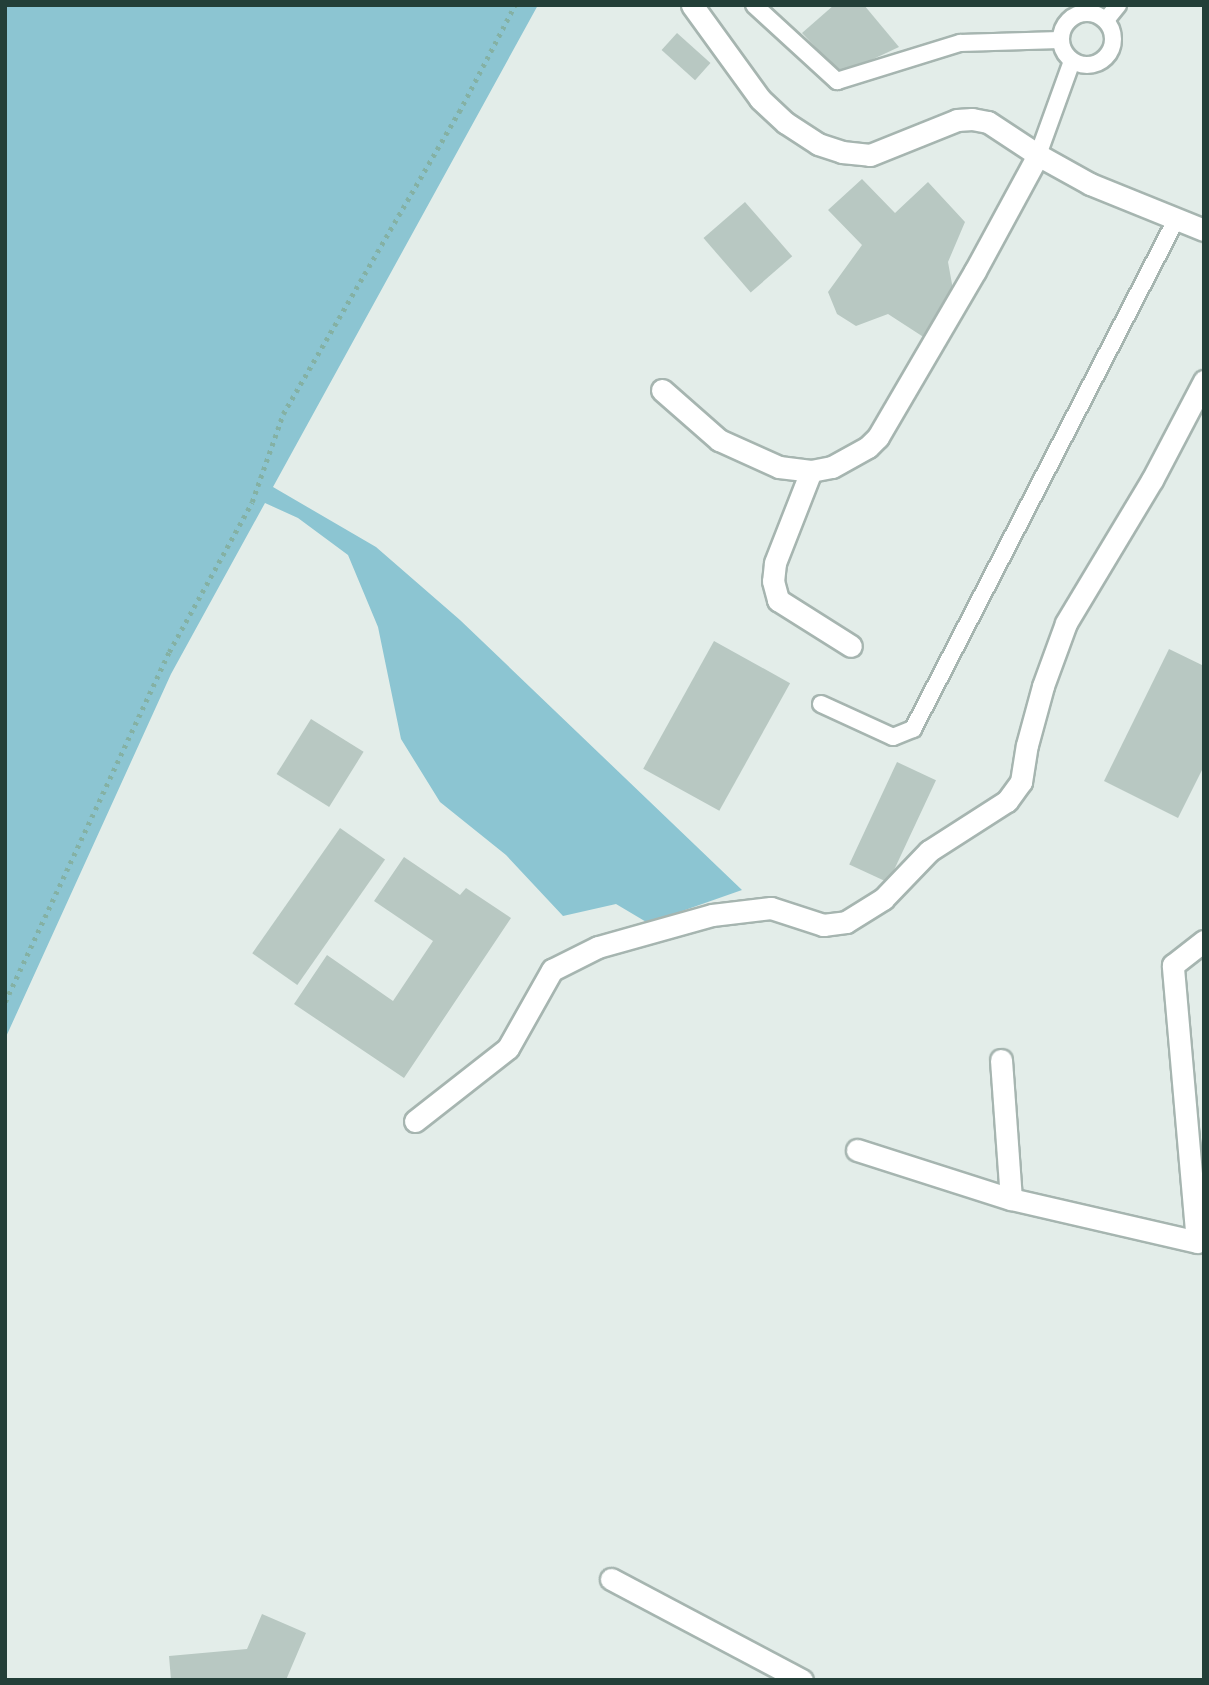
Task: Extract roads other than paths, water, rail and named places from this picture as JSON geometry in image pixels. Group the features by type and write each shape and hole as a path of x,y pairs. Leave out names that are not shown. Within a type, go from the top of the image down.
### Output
{"street":[{"path":"692,5 760,99 786,123 818,144 842,152 870,155 957,120 988,122 1038,155 1090,184 1204,230"},
{"path":"662,390 719,440 779,467 811,471 832,467 855,456 878,437 975,271 1038,155"},
{"path":"415,1121 508,1048 552,970 598,947 712,915 771,908 825,925 846,922 883,899 929,851 1007,801 1021,782 1027,744 1043,686 1066,623 1152,480 1204,381"},
{"path":"811,471 775,563 773,581 778,600 850,646"},
{"path":"856,1150 1011,1199 1197,1242 1173,965 1204,941"},
{"path":"1001,1060 1011,1199"},
{"path":"611,1579 803,1680"}],"lane":[{"path":"754,5 837,81 960,43 1060,40"},
{"path":"1106,20 1118,5"},
{"path":"1076,14 1097,14 1106,20 1113,36 1110,53 1097,64 1080,65 1072,61 1063,52 1060,40 1062,30 1076,14"},
{"path":"1038,155 1072,61"},
{"path":"821,704 893,737 913,729 1177,218"}],"water":[{"path":"5,5 538,5 273,487 376,547 460,620 742,890 648,923 616,904 563,916 506,855 440,802 401,739 378,627 348,555 298,518 265,503 171,674 5,1039"}]}
